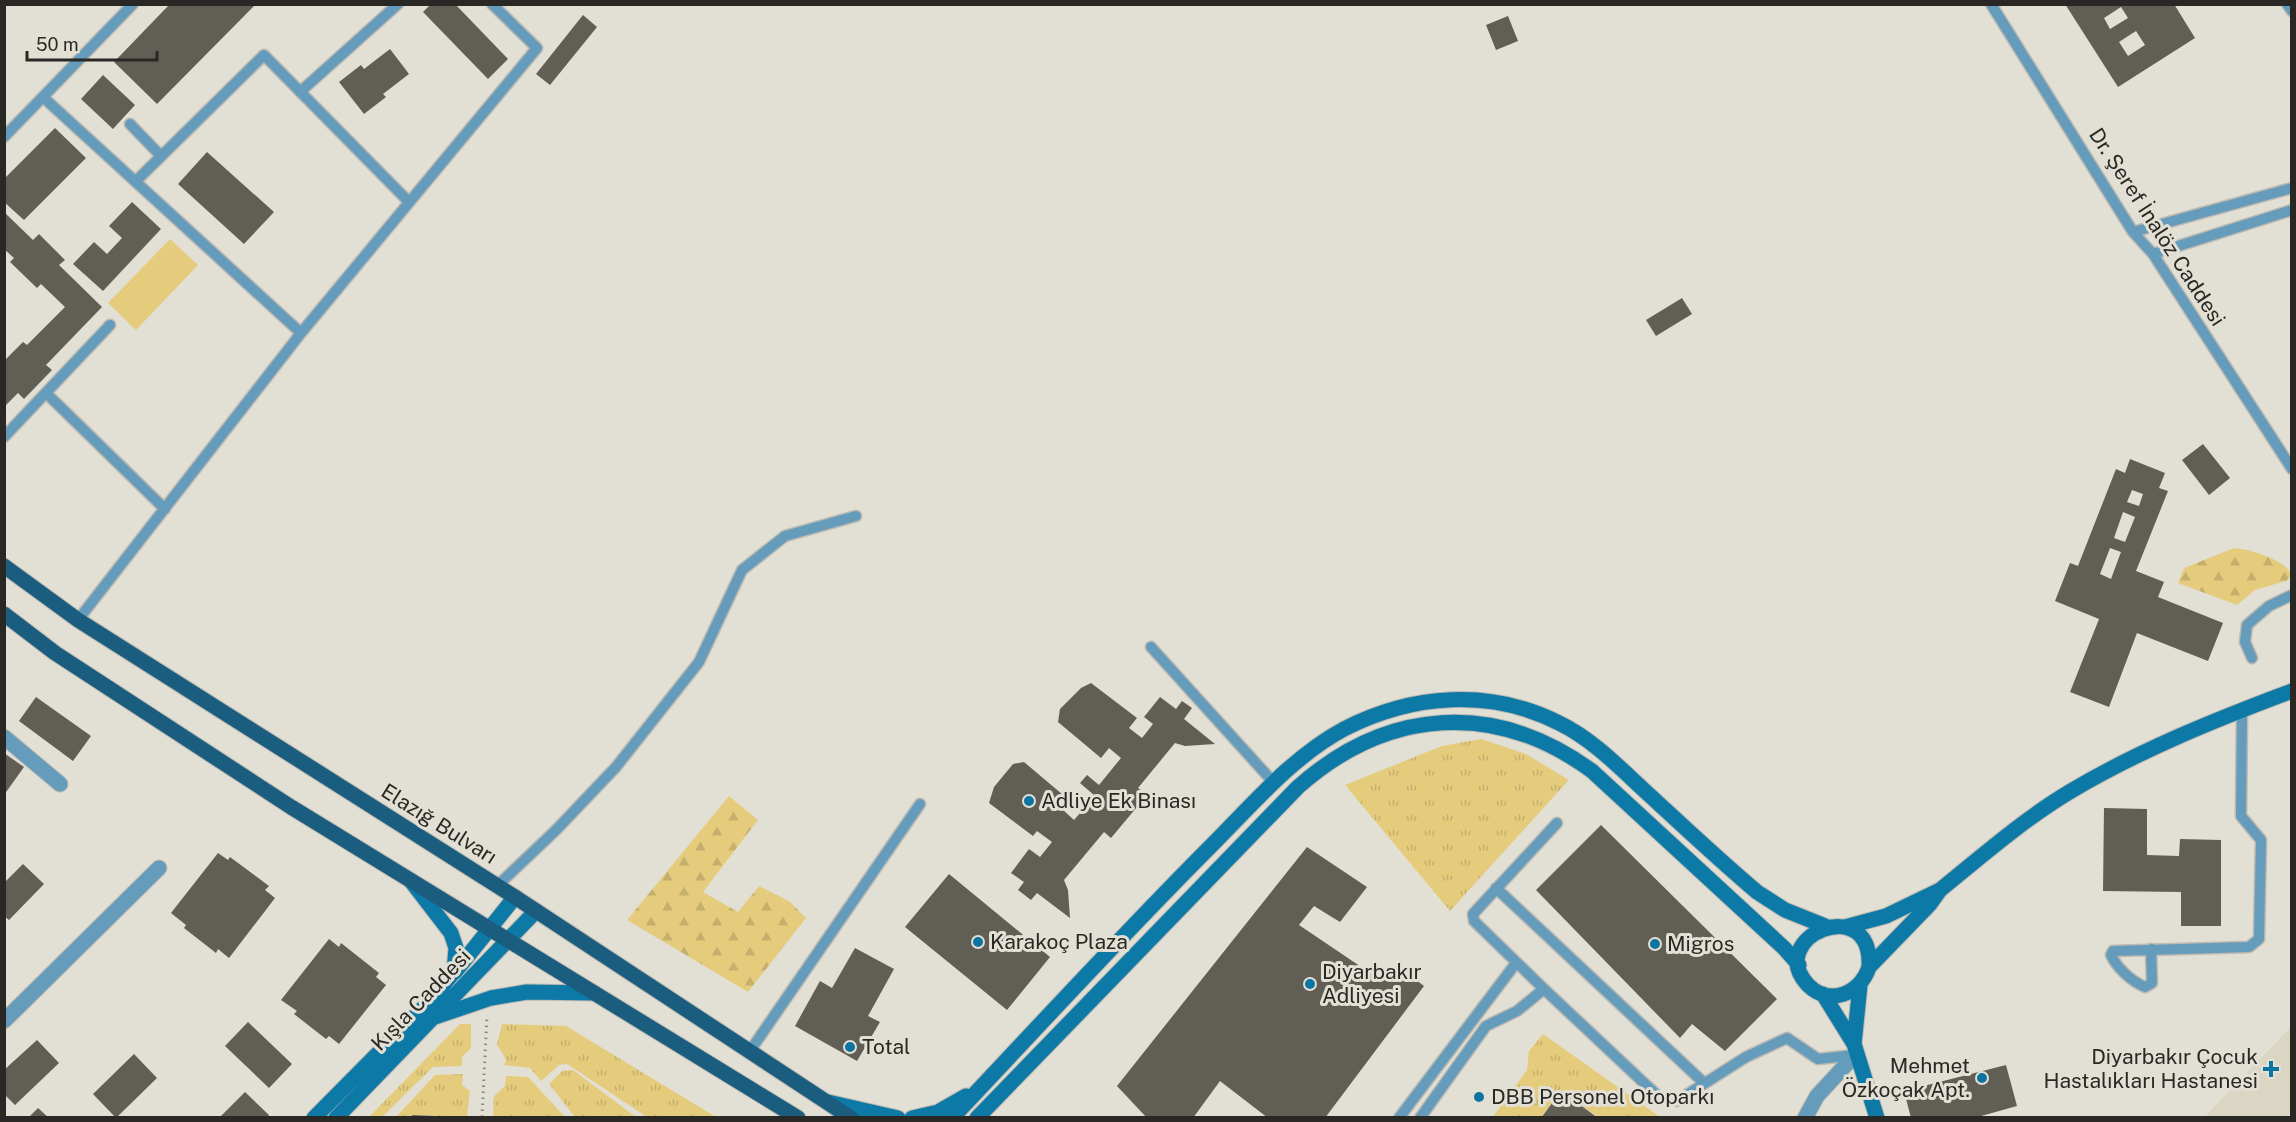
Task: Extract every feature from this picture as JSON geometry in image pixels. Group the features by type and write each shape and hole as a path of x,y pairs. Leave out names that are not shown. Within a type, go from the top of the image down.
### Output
{"main road":[{"name":"Elazığ Bulvarı","path":"4,566 78,620 516,897 851,1118"},
{"path":"4,614 55,653 291,807 793,1116"}],"street":[{"path":"952,1118 1162,895 1274,783 1323,741 1389,710 1436,700 1464,699 1515,706 1561,723 1586,739 1757,892 1785,910 1825,926 1845,927 1886,916 1940,890 2036,813 2069,792 2136,756 2292,691"},
{"path":"977,1118 1298,787 1333,758 1383,734 1417,725 1462,722 1497,727 1531,736 1573,758 1592,771 1784,948 1799,965 1807,983 1823,994 1855,1050 1877,1118"},
{"path":"4,737 60,784"},
{"path":"4,1021 159,868"},
{"path":"409,879 451,933 456,948 454,972"},
{"path":"1805,1118 1817,1096 1855,1050 1860,984 1869,967 1930,904 1940,890"},
{"path":"314,1118 432,999 516,897"},
{"name":"Kışla Caddesi","path":"336,1118 536,911"},
{"path":"1799,965 1799,955 1808,937 1825,926"},
{"path":"1845,927 1854,931 1867,947 1869,967"},
{"path":"1823,994 1844,995 1860,984"},
{"path":"432,1018 491,998 527,992 594,993"},
{"path":"912,1118 938,1112 982,1087"},
{"path":"826,1101 898,1118"}],"lane":[{"path":"4,137 133,4"},
{"path":"300,92 398,4"},
{"path":"78,620 301,333 537,48 492,4"},
{"name":"Dr. Şeref İnalöz Caddesi","path":"1991,4 2133,232 2152,254 2292,469"},
{"path":"2287,4 2292,11"},
{"path":"136,181 264,55 408,201"},
{"path":"44,98 301,333"},
{"path":"130,124 162,156"},
{"path":"2133,232 2292,188"},
{"path":"2152,254 2292,210"},
{"path":"4,437 110,326"},
{"path":"46,393 165,509"},
{"path":"497,886 616,766 699,662 724,604 742,570 785,536 856,516"},
{"path":"2252,658 2245,642 2247,625 2270,606 2292,596"},
{"path":"1151,647 1274,783"},
{"path":"2151,950 2152,983 2145,987 2135,982 2114,962 2111,955 2113,951 2249,947 2259,939 2261,840 2241,816 2242,710"},
{"path":"750,1051 920,804"},
{"path":"1557,823 1473,914 1474,921 1659,1097 1677,1101 1703,1082 1746,1057 1787,1038 1818,1059 1855,1050"},
{"path":"1496,888 1703,1082"},
{"path":"1399,1118 1516,963"},
{"path":"1420,1118 1486,1026 1517,1011 1545,989"}],"path":[{"path":"482,1117 487,1008"}],"shaded area":[{"name":"Diyarbakır Çocuk Hastalıkları Hastanesi","path":"2291,1027 2291,1117 2205,1117 2211,1110"}],"green space":[{"path":"170,239 198,265 136,330 108,303"},
{"path":"2234,548 2276,560 2289,570 2291,576 2286,581 2255,590 2237,605 2178,583 2184,568"},
{"path":"1481,739 1526,754 1569,780 1450,911 1345,785 1442,746"},
{"path":"729,796 758,820 703,892 738,912 759,886 789,901 806,918 748,992 627,920"},
{"path":"460,1024 471,1024 471,1048 462,1057 462,1066 433,1067 382,1117 369,1117"},
{"path":"502,1024 566,1026 716,1117 647,1117 567,1064 559,1065 541,1081 530,1068 504,1065 506,1060 497,1044"},
{"path":"1543,1034 1660,1117 1598,1117 1561,1091 1541,1117 1492,1118 1527,1070 1529,1051"},
{"path":"573,1070 636,1117 575,1117 549,1084 562,1071"},
{"path":"463,1074 462,1085 470,1091 467,1117 413,1115 412,1117 395,1118 435,1075"},
{"path":"506,1076 528,1077 565,1117 493,1117 494,1096 505,1086"}],"building":[{"path":"431,4 455,4 508,59 488,79 423,12"},
{"path":"2065,4 2174,4 2195,38 2118,87","holes":["2121,7 2128,18 2110,29 2104,18","2136,31 2145,45 2128,56 2119,42"]},
{"path":"169,5 255,5 157,104 114,62"},
{"path":"583,15 597,27 550,85 536,74"},
{"path":"1508,16 1518,41 1496,50 1486,25"},
{"path":"390,49 409,74 383,94 386,97 364,114 339,82 361,65 364,69"},
{"path":"103,75 135,105 113,129 81,99"},
{"path":"55,128 86,158 24,220 4,202 4,179"},
{"path":"207,152 274,212 244,244 178,184"},
{"path":"132,202 161,229 103,291 73,264 94,242 107,254 122,238 109,226"},
{"path":"4,212 33,240 39,234 65,260 59,265 102,307 46,365 52,370 24,399 18,393 4,407 4,361 23,342 27,345 65,307 41,284 37,288 10,262 14,258 4,249"},
{"path":"1682,298 1692,314 1656,336 1646,320"},
{"path":"2203,444 2230,478 2209,495 2182,460"},
{"path":"2130,459 2165,473 2159,488 2168,491 2136,571 2164,582 2158,597 2223,623 2208,661 2137,633 2109,707 2070,692 2099,619 2055,601 2070,563 2078,566 2116,469 2125,473","holes":["2132,490 2143,494 2139,506 2127,502","2123,512 2135,517 2125,542 2114,538","2110,548 2121,552 2111,579 2100,574"]},
{"name":"Adliye Ek Binası","path":"1091,683 1137,718 1129,728 1142,738 1153,724 1144,717 1160,697 1176,709 1182,701 1192,708 1184,719 1215,744 1185,746 1175,743 1138,788 1147,795 1111,838 1104,832 1064,880 1068,890 1070,918 1037,893 1031,900 1018,890 1024,882 1011,873 1029,849 1040,857 1052,842 1037,831 1033,836 989,803 994,787 1013,764 1024,762 1069,800 1062,809 1074,820 1095,796 1080,783 1087,775 1099,785 1121,758 1109,748 1101,758 1058,722 1060,709 1081,688"},
{"path":"36,697 91,736 73,761 19,721"},
{"path":"4,753 24,767 4,795"},
{"path":"2104,808 2147,809 2147,855 2179,856 2180,839 2221,840 2221,926 2181,926 2181,892 2103,891"},
{"name":"Migros","path":"1601,825 1777,999 1725,1051 1692,1024 1680,1038 1536,890"},
{"name":"Diyarbakır Adliyesi","path":"1307,847 1367,887 1340,922 1314,906 1299,925 1382,981 1390,969 1406,972 1424,986 1325,1118 1268,1118 1220,1081 1193,1118 1147,1118 1117,1086"},
{"path":"218,853 228,860 230,857 269,886 265,890 275,898 229,958 218,949 216,953 184,928 186,925 171,913"},
{"path":"23,864 44,884 9,920 4,916 4,883"},
{"name":"Karakoç Plaza","path":"949,874 1050,957 1007,1010 905,927"},
{"path":"329,939 339,947 341,943 379,973 376,977 386,985 339,1044 329,1036 326,1039 294,1014 297,1011 281,1000"},
{"path":"855,948 894,969 868,1016 880,1022 857,1061 795,1026 820,981 832,988"},
{"path":"248,1022 292,1064 269,1088 225,1046"},
{"path":"37,1040 59,1063 15,1105 4,1094 4,1070"},
{"path":"134,1054 157,1078 116,1118 93,1094"},
{"name":"Mehmet Özkoçak Apt.","path":"2006,1065 2017,1106 1974,1118 1911,1118 1904,1091"},
{"path":"1561,1091 1598,1118 1541,1118"},
{"path":"245,1092 269,1115 267,1118 219,1118"},
{"path":"38,1108 49,1118 28,1118"},
{"path":"412,1115 435,1116 435,1118 412,1118"}],"place":[{"name":"Adliye Ek Binası","path":"1029,801"},
{"name":"Karakoç Plaza","path":"978,942"},
{"name":"Migros","path":"1655,944"},
{"name":"Diyarbakır Adliyesi","path":"1310,984"},
{"name":"Total","path":"850,1047"},
{"name":"Diyarbakır Çocuk Hastalıkları Hastanesi","path":"2271,1069"},
{"name":"Mehmet Özkoçak Apt.","path":"1982,1078"},
{"name":"DBB Personel Otoparkı","path":"1479,1097"}]}
